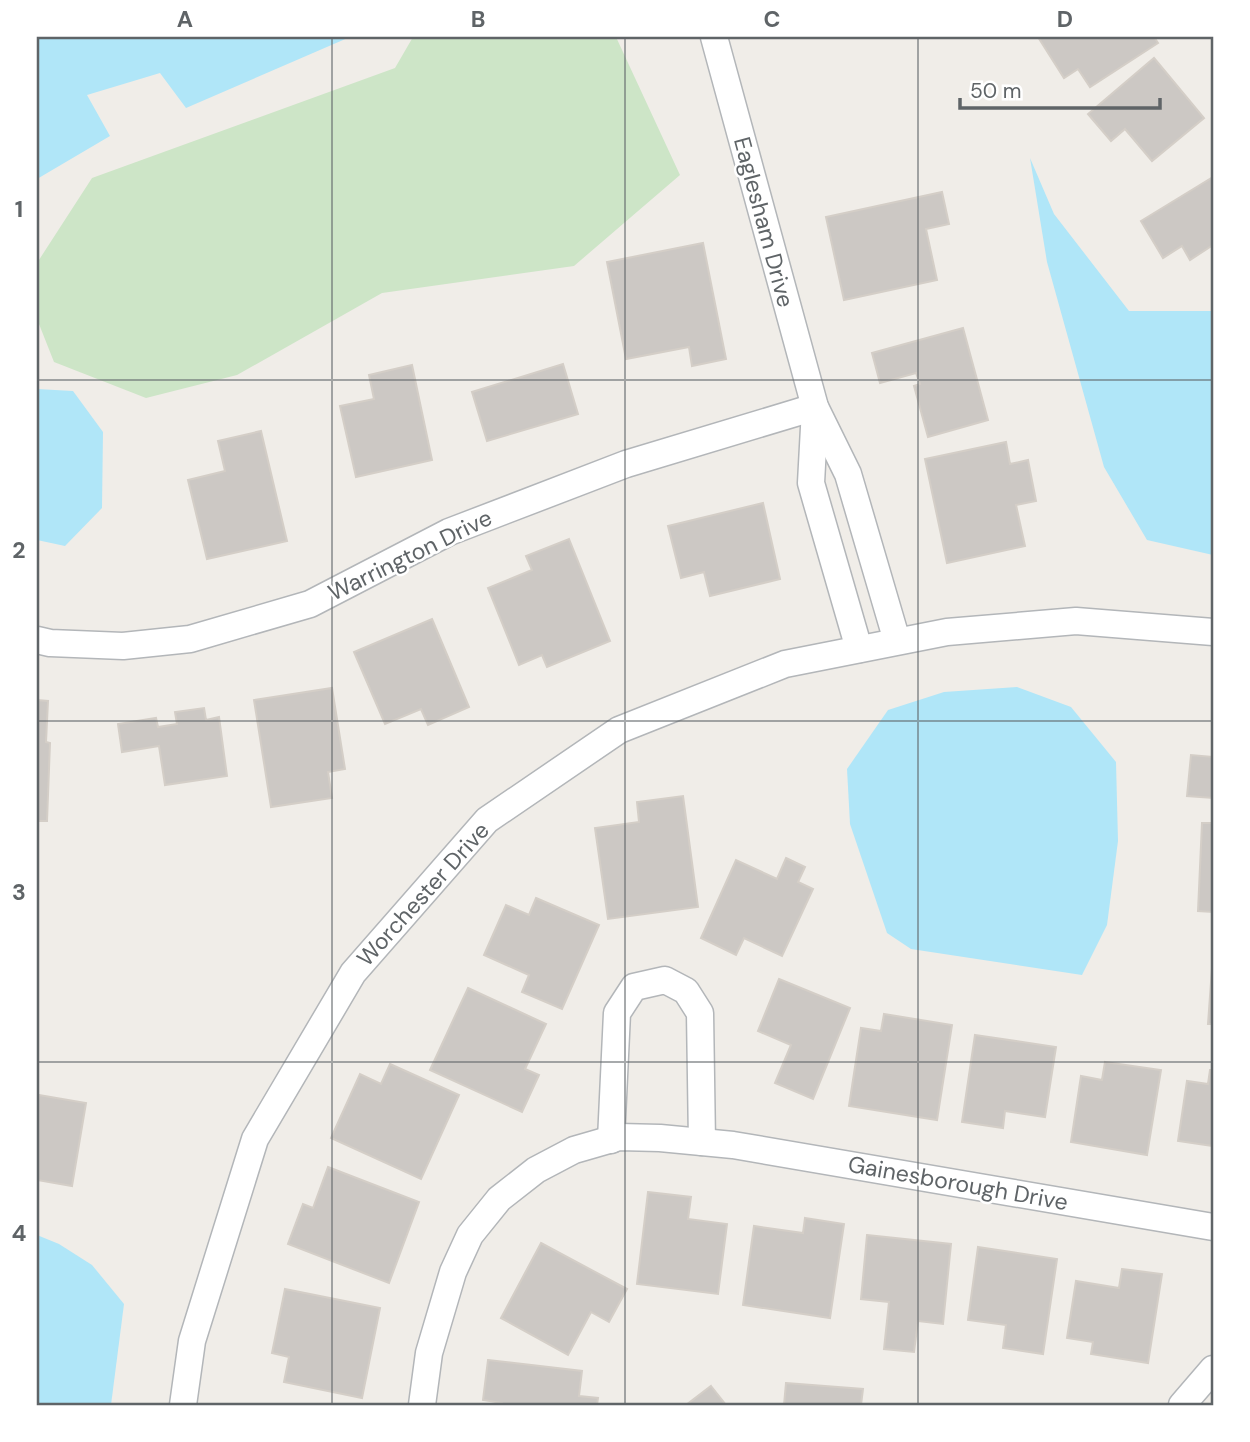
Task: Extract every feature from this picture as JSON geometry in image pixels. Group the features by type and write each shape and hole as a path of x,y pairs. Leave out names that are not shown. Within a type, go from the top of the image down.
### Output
{"street":[{"name":"Eaglesham Drive","path":"714,37 815,407 848,474 897,642"},
{"name":"Eaglesham Drive","path":"815,407 811,483 859,649"},
{"name":"Warrington Drive","path":"37,640 123,646 190,639 310,604 449,532 626,464 815,407"},
{"name":"Worchester Drive","path":"183,1405 192,1341 255,1139 353,973 487,820 620,730 785,664 947,632 1076,621 1213,632"},
{"path":"611,1140 617,1013 634,987 665,980 687,991 700,1013 702,1142"},
{"name":"Gainesborough Drive","path":"422,1405 429,1353 453,1272 470,1235 499,1199 536,1170 574,1150 620,1137 660,1138 747,1147 1213,1227"},
{"path":"1182,1405 1213,1369"}],"green space":[{"path":"413,37 616,37 680,175 574,266 382,293 237,375 146,398 54,362 37,319 37,263 92,178 395,68"}],"water":[{"path":"37,37 350,37 186,108 160,73 87,95 110,136 37,179"},
{"path":"1030,158 1054,214 1129,311 1213,311 1213,555 1147,540 1104,467 1047,262"},
{"path":"37,389 73,391 103,432 102,508 65,546 37,540"},
{"path":"1017,687 1071,707 1116,762 1118,841 1107,925 1082,975 911,949 887,933 850,824 847,769 888,710 944,692"},
{"path":"37,1235 59,1244 92,1265 124,1304 111,1405 37,1405"}],"building":[{"path":"1038,37 1154,37 1158,43 1090,87 1078,69 1064,78"},
{"path":"1154,58 1204,118 1152,161 1125,129 1111,141 1088,114"},
{"path":"1213,177 1213,245 1190,260 1182,246 1163,258 1141,221"},
{"path":"942,192 949,224 926,229 937,280 844,300 826,217"},
{"path":"703,243 726,359 692,366 689,347 626,359 607,262"},
{"path":"963,328 988,420 928,437 914,386 920,384 916,373 880,383 872,353"},
{"path":"563,364 578,414 487,441 472,392"},
{"path":"412,365 432,460 356,477 340,406 374,399 369,375"},
{"path":"261,431 287,541 207,559 188,480 225,471 218,441"},
{"path":"1006,442 1010,464 1028,460 1036,501 1016,505 1025,546 947,563 925,459"},
{"path":"763,503 780,579 710,596 704,572 681,578 668,526"},
{"path":"569,539 610,641 547,667 542,655 519,665 488,588 532,570 526,556"},
{"path":"432,619 469,707 428,725 421,709 385,724 354,652"},
{"path":"332,688 345,769 328,772 332,798 271,807 254,700"},
{"path":"37,700 48,701 46,742 50,743 47,821 37,821"},
{"path":"204,708 206,720 219,717 227,776 165,785 159,746 122,752 118,724 156,718 158,727 177,724 175,712"},
{"path":"1191,755 1213,757 1213,798 1187,796"},
{"path":"683,796 698,907 608,919 595,828 639,822 637,802"},
{"path":"1202,823 1213,823 1213,912 1198,911"},
{"path":"786,858 805,867 798,882 813,889 782,956 744,938 736,955 701,938 736,860 777,879"},
{"path":"536,898 599,925 562,1009 522,992 529,975 484,955 506,905 529,915"},
{"path":"1213,954 1213,1024 1208,1024"},
{"path":"779,979 850,1008 813,1099 775,1083 791,1045 758,1031"},
{"path":"468,988 546,1024 525,1069 539,1075 522,1112 430,1070"},
{"path":"884,1014 952,1025 937,1120 849,1106 861,1028 881,1031"},
{"path":"975,1035 1056,1047 1045,1117 1005,1111 1003,1128 962,1122"},
{"path":"1105,1062 1161,1070 1147,1155 1071,1142 1081,1076 1102,1080"},
{"path":"390,1064 459,1095 421,1179 331,1138 360,1074 381,1084"},
{"path":"1210,1070 1213,1070 1213,1146 1178,1141 1187,1081 1208,1084"},
{"path":"39,1095 86,1103 72,1186 37,1180"},
{"path":"328,1167 419,1202 389,1283 288,1244 303,1204 313,1208"},
{"path":"648,1192 691,1197 688,1219 727,1224 718,1294 637,1284"},
{"path":"805,1218 844,1224 830,1318 743,1305 754,1226 803,1233"},
{"path":"867,1235 951,1244 943,1324 918,1321 914,1352 884,1349 889,1302 861,1299"},
{"path":"541,1243 627,1289 609,1322 591,1312 568,1355 501,1318"},
{"path":"978,1247 1057,1259 1043,1354 1003,1348 1006,1325 968,1320"},
{"path":"1122,1269 1162,1274 1148,1363 1091,1354 1093,1342 1067,1338 1076,1281 1119,1288"},
{"path":"285,1289 380,1308 362,1398 284,1382 289,1357 272,1353"},
{"path":"488,1360 582,1371 579,1396 598,1398 597,1405 502,1405 483,1400"},
{"path":"786,1383 863,1389 861,1405 784,1405"},
{"path":"711,1386 726,1405 686,1405"}]}
